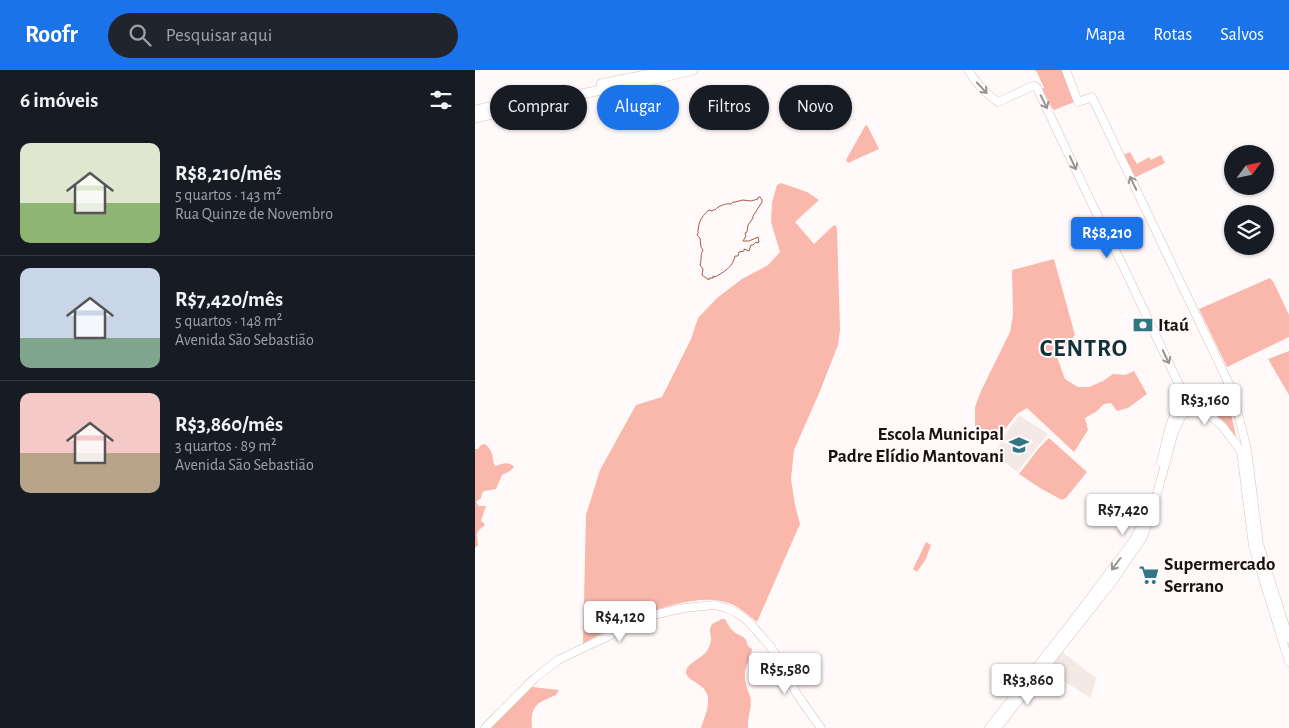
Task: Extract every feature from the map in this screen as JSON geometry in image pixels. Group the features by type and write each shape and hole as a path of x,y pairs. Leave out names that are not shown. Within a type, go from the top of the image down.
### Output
{"main road":[{"path":"475,118 643,78 669,70"},
{"path":"475,110 693,70"},
{"path":"968,70 983,90 999,102 1035,86 1037,88 1181,389 1223,427 1241,451 1256,545 1289,662"},
{"path":"1065,70 1078,102 1092,97 1229,384 1247,449 1256,545 1289,639"},
{"path":"997,728 1140,536 1153,508 1177,424 1185,412 1198,404 1216,399 1229,384"},
{"path":"1140,536 1181,389"},
{"path":"485,728 535,678 558,660 653,615 684,608 715,605 737,613 748,621 770,646 791,679 795,691 821,728"},
{"path":"989,728 1082,615"}],"shaded area":[{"path":"1034,70 1064,70 1077,101 1054,110 1040,90 1044,88 1037,72"},
{"path":"867,125 879,149 848,163 846,160"},
{"path":"1130,152 1137,164 1149,157 1151,160 1161,155 1165,163 1136,177 1133,175 1123,155"},
{"path":"781,183 807,192 819,200 795,222 814,244 833,226 836,225 837,230 840,330 838,345 794,450 791,479 800,524 757,622 730,603 709,600 691,601 652,611 614,627 583,644 586,515 600,470 636,405 662,397 691,339 698,318 717,298 742,279 768,265 780,252 771,222 772,203 777,185"},
{"path":"1054,259 1075,335 1057,357 1065,379 1078,387 1089,387 1113,374 1125,375 1134,371 1147,394 1128,408 1117,411 1111,403 1104,404 1085,418 1088,430 1074,452 1027,408 1017,414 1001,434 975,441 975,407 1010,332 1013,315 1012,270"},
{"path":"1270,278 1289,315 1289,337 1227,367 1199,309"},
{"path":"1289,351 1289,395 1268,359"},
{"path":"1227,396 1236,436 1234,437 1208,407"},
{"name":"Escola Municipal Padre Elídio Mantovani","path":"1019,415 1048,434 1017,472 994,454"},
{"path":"1049,438 1087,472 1066,498 1062,500 1019,474"},
{"path":"485,444 492,452 495,466 507,463 514,467 502,475 496,489 484,491 481,498 476,502 479,506 486,506 481,521 485,525 477,534 478,545 475,548 475,449"},
{"path":"926,542 931,545 926,559 917,572 913,569"},
{"path":"725,619 733,631 744,638 752,649 745,675 751,700 748,728 701,728 707,709 708,698 704,689 689,678 686,672 688,666 708,649 711,641 710,630 712,624"},
{"path":"1062,652 1096,678 1091,698 1049,672 1049,668"},
{"path":"532,687 559,690 556,695 536,706 532,714 532,728 487,728 523,689"}],"waterway":[{"path":"760,197 762,202 748,225 743,241 749,241 758,237 759,242 751,245 749,251 744,249 744,251 739,252 728,269 715,277 713,276 713,278 709,278 709,280 702,275 703,269 700,265 703,250 700,238 697,235 702,218 709,210 715,210 722,205 743,200 751,201 760,197"}],"place":[{"name":"Itaú","path":"1143,325"},
{"name":"Escola Municipal Padre Elídio Mantovani","path":"1019,445"},
{"name":"Supermercado Serrano","path":"1149,575"}],"district":[{"name":"CENTRO","path":"1084,349"}]}
